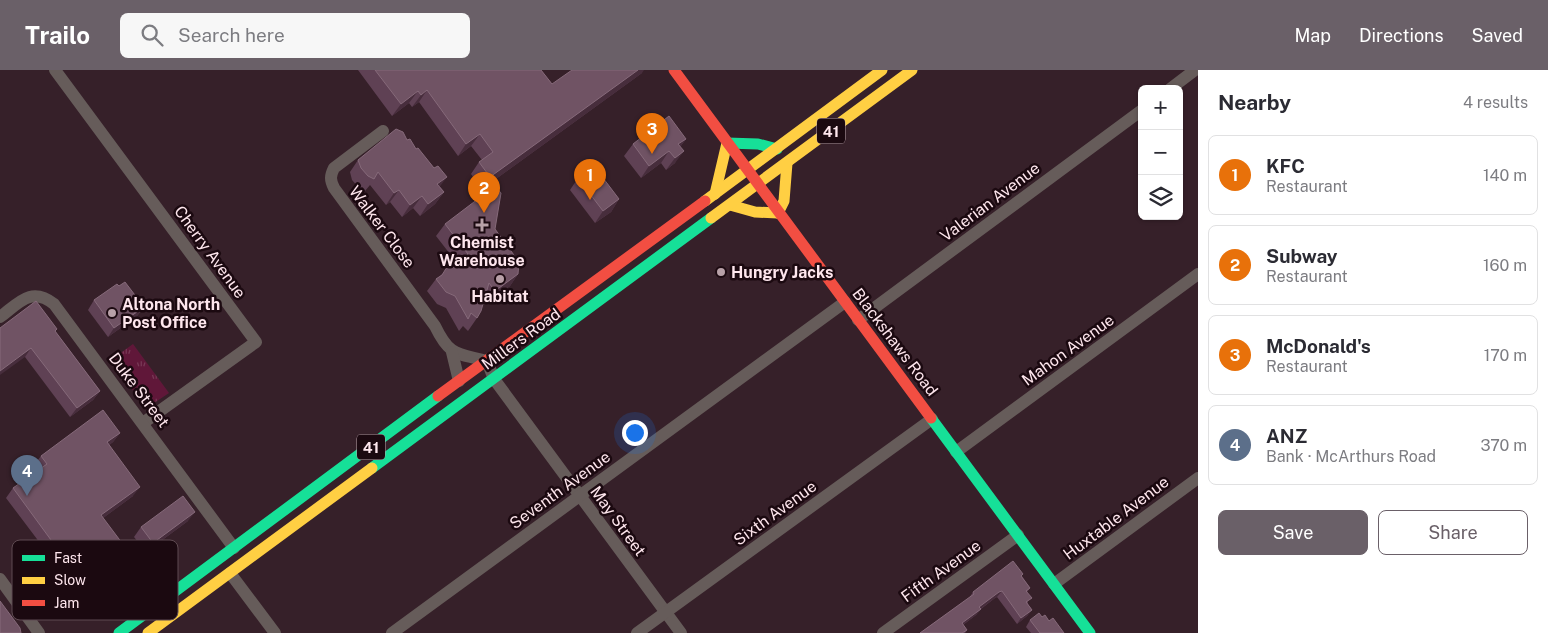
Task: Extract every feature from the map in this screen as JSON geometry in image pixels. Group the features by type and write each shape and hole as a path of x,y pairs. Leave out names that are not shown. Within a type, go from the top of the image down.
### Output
{"main road":[{"name":"Blackshaws Road","path":"674,70 1090,633"},
{"name":"Millers Road","path":"178,589 882,70"},
{"name":"Millers Road","path":"178,611 912,70"},
{"path":"715,194 727,143 752,143 777,149"},
{"path":"730,205 755,212 778,213 784,201 787,162"},
{"name":"Millers Road","path":"119,633 137,620"},
{"name":"Millers Road","path":"148,633 166,620"}],"street":[{"name":"Cherry Avenue","path":"55,70 256,342 143,423"},
{"path":"1175,85 1195,70"},
{"name":"Valerian Avenue","path":"858,320 1138,113"},
{"name":"Walker Close","path":"383,131 334,168 331,174 331,182 452,352 459,381"},
{"name":"Mahon Avenue","path":"956,452 1198,274"},
{"name":"Duke Street","path":"0,318 34,295 45,297 54,304 234,548"},
{"name":"Seventh Avenue","path":"392,633 845,302"},
{"path":"452,352 482,365"},
{"name":"May Street","path":"482,365 681,633"},
{"name":"Sixth Avenue","path":"637,633 932,419"},
{"name":"Huxtable Avenue","path":"1054,584 1198,478"},
{"name":"Fifth Avenue","path":"884,633 1018,535"},
{"path":"230,573 275,633"},
{"path":"0,579 12,595"},
{"path":"31,620 40,632"}],"green space":[{"path":"133,344 169,393 151,405 142,403 111,360"}],"building":[{"path":"375,70 541,70 552,84 572,70 638,70 490,177 479,162 493,152 480,134 466,144 427,90 421,95 418,91 401,104"},
{"path":"669,116 686,139 678,144 684,151 675,158 669,151 649,166 633,144"},
{"path":"396,129 403,132 407,140 410,139 416,149 418,148 434,168 438,166 447,177 437,184 444,192 428,204 422,196 410,205 399,190 394,193 378,172 374,179 368,176 361,168 358,160"},
{"path":"594,166 619,199 603,211 578,178"},
{"path":"495,186 501,193 495,229 519,262 518,274 495,291 489,283 481,311 477,318 471,313 468,319 455,296 446,292 436,279 442,275 447,267 453,266 468,254 445,224"},
{"name":"Altona North Post Office","path":"125,282 144,307 114,328 94,300 117,284 119,286"},
{"path":"36,301 57,329 55,331 100,391 77,408 31,348 0,371 0,328"},
{"path":"103,410 120,433 107,442 140,487 101,515 120,540 51,540 13,488 47,464 41,456"},
{"path":"183,496 195,512 157,540 151,540 141,527"},
{"path":"1013,561 1023,574 1021,576 1030,588 1026,591 1032,598 1026,602 1032,610 1021,618 1002,591 979,607 981,609 962,623 967,630 962,633 920,633 974,594 973,592"},
{"path":"0,601 12,620 20,628 21,633 0,633"},
{"path":"1039,613 1042,617 1045,615 1049,621 1053,618 1064,633 1040,633 1030,620"}],"traffic: fast":[{"path":"727,143 758,144 777,149"},
{"path":"372,468 711,218"},
{"path":"178,589 438,396"},
{"path":"931,418 1090,633"},
{"path":"119,633 136,620"}],"traffic: slow":[{"path":"705,201 882,70"},
{"path":"711,218 912,70"},
{"path":"715,194 727,143"},
{"path":"778,213 784,201 787,163"},
{"path":"730,205 755,212 778,213"},
{"path":"178,611 372,468"},
{"path":"148,633 166,620"}],"traffic: jam":[{"path":"674,70 931,418"},
{"path":"438,396 705,201"}],"place":[{"name":"McDonald's","path":"652,154"},
{"name":"KFC","path":"590,200"},
{"name":"Subway","path":"484,213"},
{"name":"Chemist Warehouse","path":"482,225"},
{"name":"Hungry Jacks","path":"721,272"},
{"name":"Habitat","path":"500,279"},
{"name":"Altona North Post Office","path":"112,313"},
{"name":"ANZ","path":"27,496"}]}
